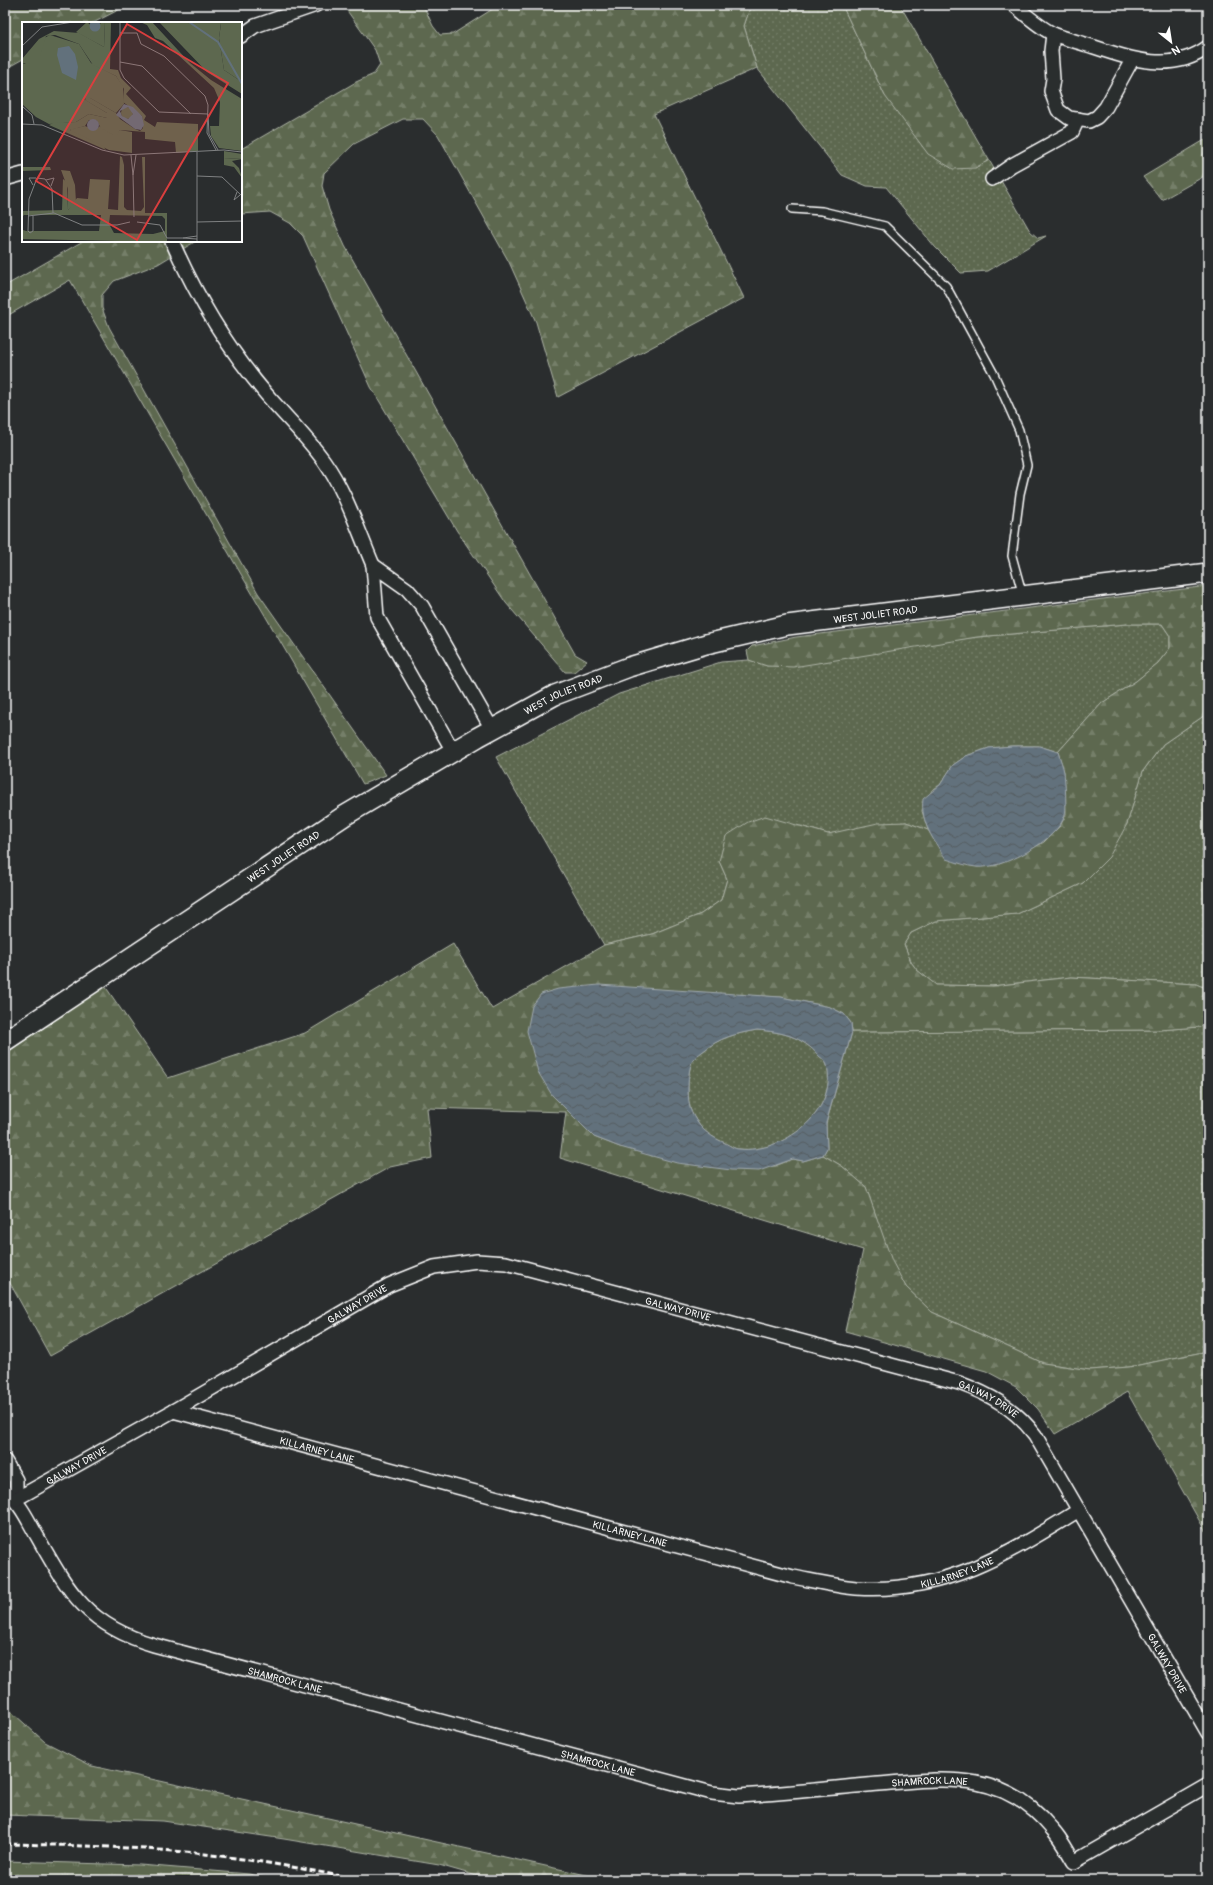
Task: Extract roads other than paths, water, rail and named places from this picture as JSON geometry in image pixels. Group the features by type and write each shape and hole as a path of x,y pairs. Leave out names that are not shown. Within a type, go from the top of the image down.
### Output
{"main road":[{"name":"WEST JOLIET ROAD","path":"5,1041 344,816 453,751 555,695 629,667 706,644 787,625 1208,573"}],"street":[{"path":"242,35 255,26 316,5"},
{"path":"1014,5 1053,34 1132,60 1148,62 1176,62 1208,47"},
{"path":"1053,34 1051,51 1052,79 1050,91 1058,110 1069,118 1090,121 1097,117 1106,107 1132,60"},
{"path":"992,179 1012,165 1072,132 1078,119"},
{"path":"5,180 22,174"},
{"path":"172,242 185,270 226,342 267,395 300,430 325,462 346,499 373,565 377,617 453,751"},
{"path":"373,565 407,589 422,606 492,729"},
{"name":"GALWAY DRIVE","path":"16,1499 173,1411 403,1278 434,1267 463,1262 492,1261 521,1266 936,1377 986,1393 1008,1407 1027,1424 1079,1510 1208,1733"},
{"name":"KILLARNEY LANE","path":"173,1411 794,1577 857,1588 909,1585 949,1577 968,1571 1008,1553 1079,1510"},
{"name":"SHAMROCK LANE","path":"5,1461 16,1480 16,1499"},
{"name":"SHAMROCK LANE","path":"5,1492 16,1499 72,1594 95,1617 122,1634 162,1647 712,1793 739,1796 938,1779 971,1781 1002,1790 1032,1808 1054,1830 1074,1862 1208,1785"}],"lane":[{"path":"792,208 822,211 885,226 946,286 994,374 1019,430 1027,465 1020,494 1012,556 1023,596"}],"water":[{"path":"1039,746 1058,752 1064,772 1066,801 1066,812 1060,825 1040,844 1013,859 1000,864 987,867 976,867 946,859 929,831 924,816 923,799 940,785 953,765 966,756 989,748"},
{"path":"599,985 781,997 830,1007 844,1014 851,1023 852,1032 826,1123 827,1148 823,1155 803,1161 793,1159 759,1171 731,1170 677,1163 620,1147 594,1137 552,1095 538,1072 527,1031 532,1006 541,994 558,989","holes":["749,1031 766,1031 791,1036 806,1044 824,1060 827,1065 828,1083 824,1099 815,1114 803,1127 789,1137 772,1145 756,1149 733,1148 718,1140 700,1126 690,1109 688,1083 691,1066 693,1060 697,1056 715,1043"]}],"railway":[{"path":"5,1844 148,1849 195,1853 236,1858 360,1880"}]}
